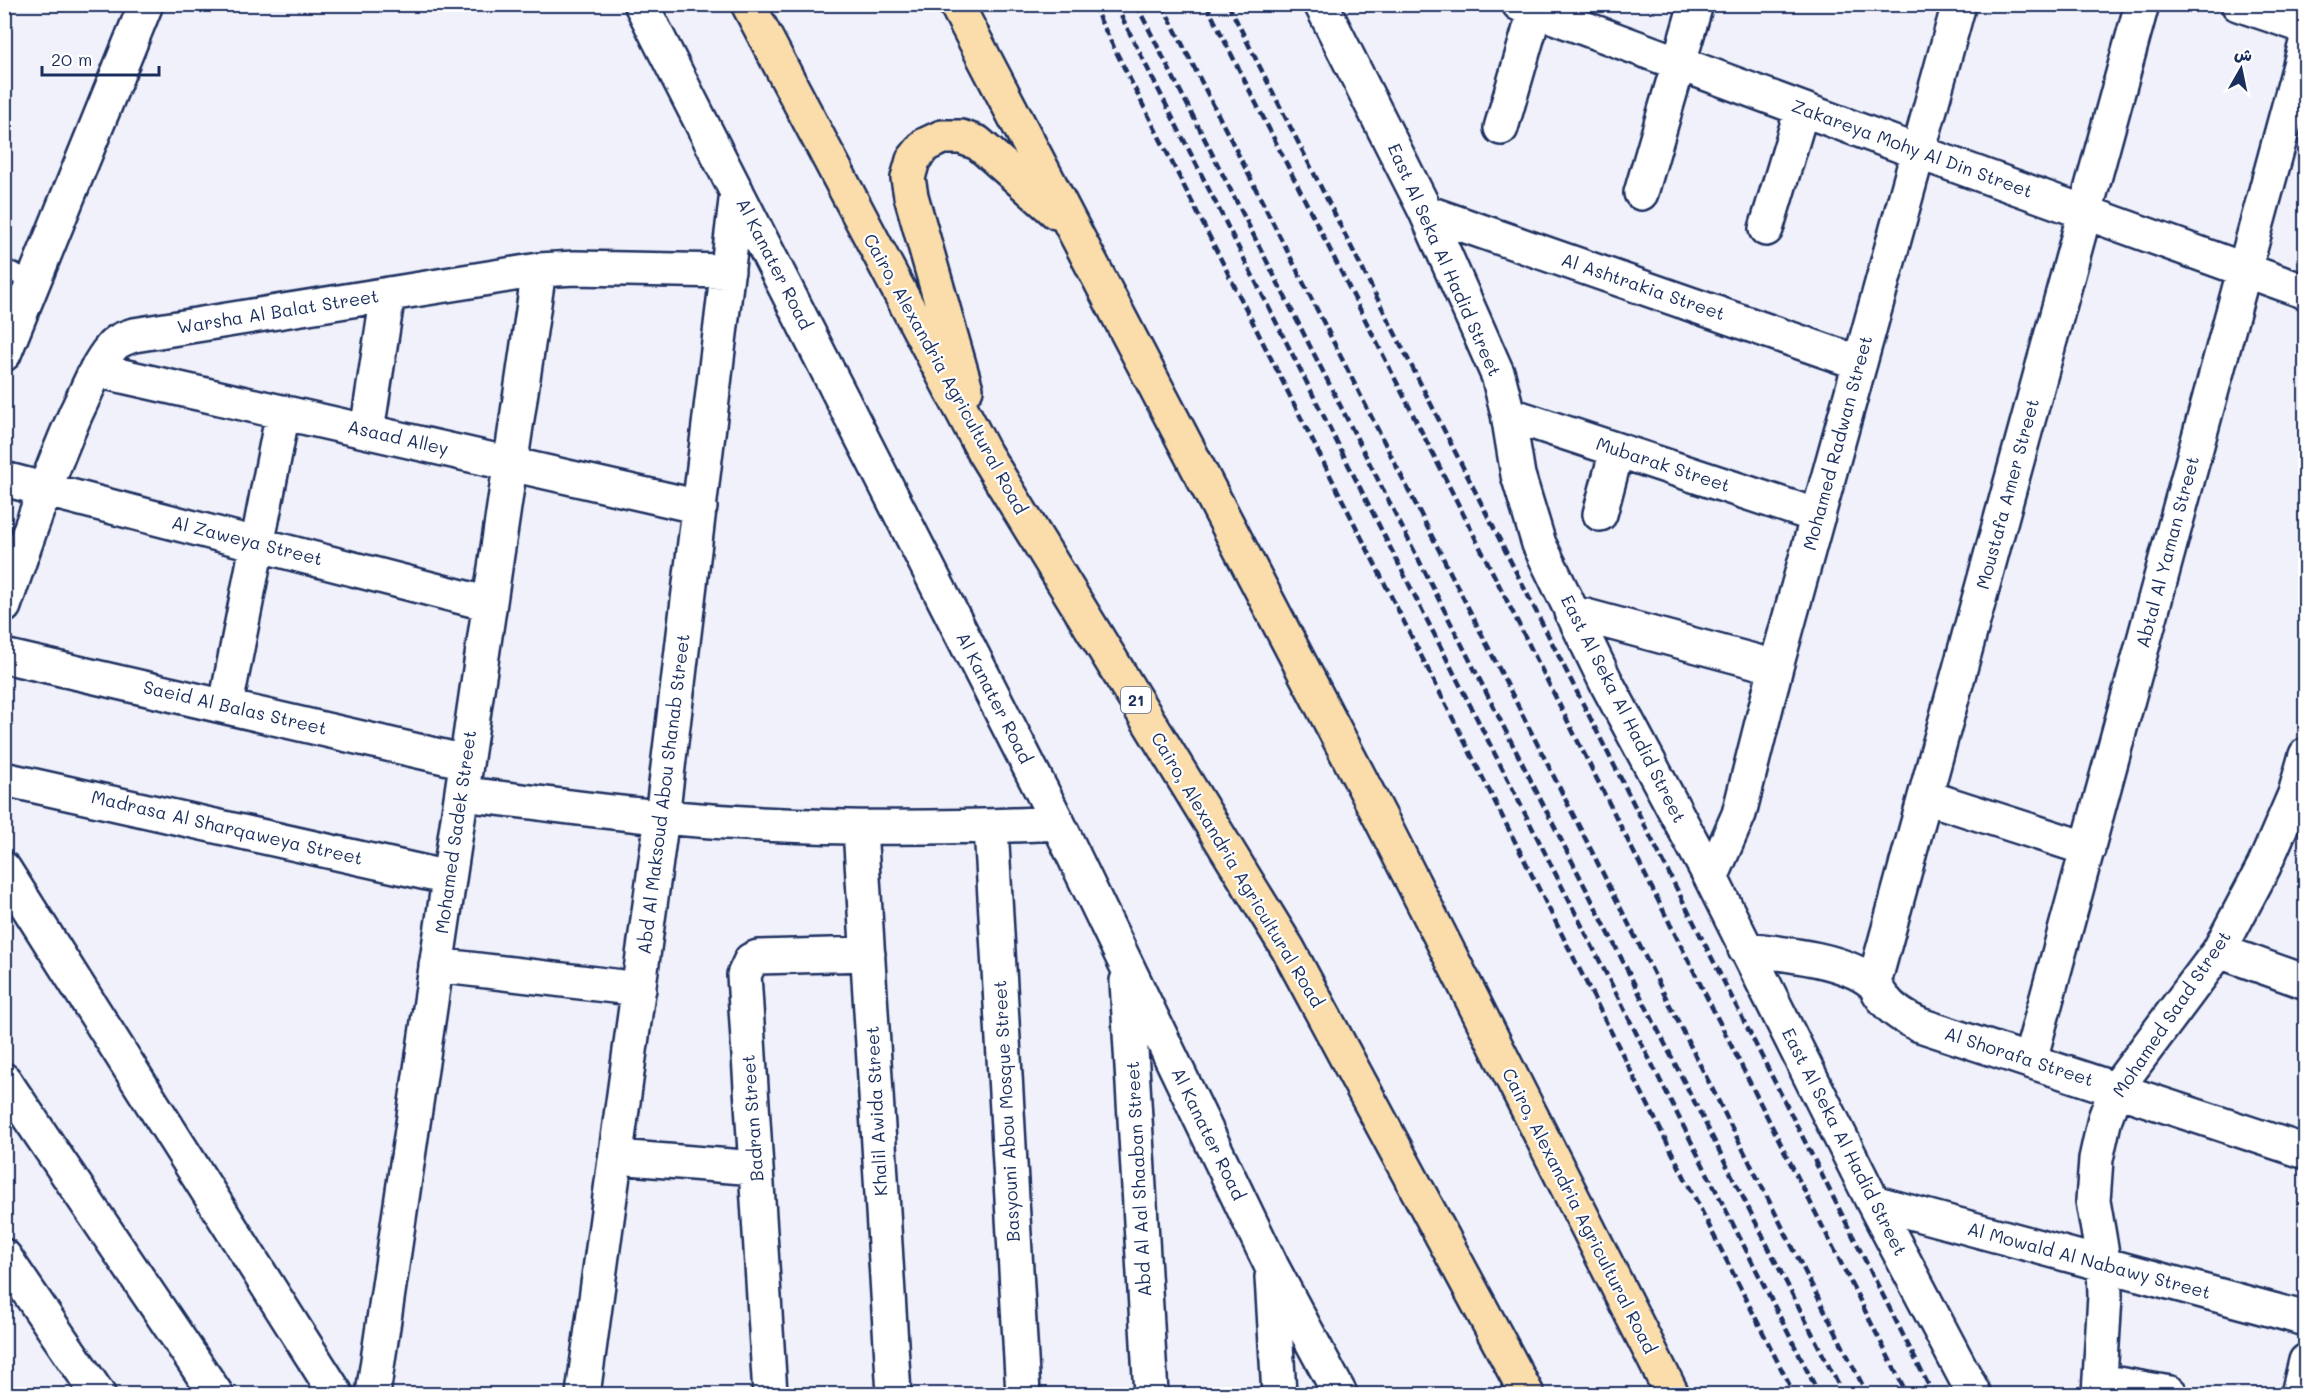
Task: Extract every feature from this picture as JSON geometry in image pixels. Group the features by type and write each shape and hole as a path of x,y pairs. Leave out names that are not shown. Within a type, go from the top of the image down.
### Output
{"highway":[{"name":"Cairo, Alexandria Agricultural Road","path":"748,4 985,454 1288,949 1527,1395"},
{"name":"Cairo, Alexandria Agricultural Road","path":"956,4 1380,817 1672,1395"},
{"path":"985,454 911,196 908,178 913,160 925,145 942,137 961,136 978,143 1071,225"}],"street":[{"path":"4,354 19,275 146,4"},
{"name":"Al Kanater Road","path":"641,4 1058,823 1272,1267 1340,1395"},
{"name":"East Al Seka Al Hadid Street","path":"1321,4 1426,212 1491,357 1508,414 1518,475 1539,544 1571,612 1711,878 1873,1202 1974,1395"},
{"path":"1641,193 1696,4"},
{"name":"Mohamed Radwan Street","path":"1711,878 1739,814 1776,667 1959,4"},
{"name":"Moustafa Amer Street","path":"1874,983 2142,4"},
{"path":"2238,4 2306,27"},
{"path":"1501,128 1531,6"},
{"name":"Zakareya Mohy Al Din Street","path":"1531,6 1918,152 2306,292"},
{"name":"Abtal Al Yaman Street","path":"2030,1060 2306,43"},
{"path":"1766,229 1802,109"},
{"name":"Abd Al Maksoud Abou Shanab Street","path":"583,1395 662,817 737,192"},
{"name":"Al Ashtrakia Street","path":"1426,212 1860,363"},
{"name":"Warsha Al Balat Street","path":"4,606 44,489 96,370 111,347 120,339 539,270 575,268 728,271"},
{"name":"Mohamed Sadek Street","path":"373,1395 539,270"},
{"path":"367,431 388,294"},
{"name":"Asaad Alley","path":"96,370 700,507"},
{"path":"226,705 283,412"},
{"name":"Mubarak Street","path":"1508,414 1818,516"},
{"path":"1600,514 1617,450"},
{"name":"Al Zaweya Street","path":"4,479 489,604"},
{"path":"1571,612 1776,667"},
{"name":"Saeid Al Balas Street","path":"4,656 226,705 466,762"},
{"name":"Mohamed Saad Street","path":"2100,1388 2105,1296 2104,1265 2093,1200 2098,1149 2105,1118 2116,1089 2219,951 2300,795 2306,755"},
{"name":"Madrasa Al Sharqaweya Street","path":"4,779 449,878"},
{"path":"462,794 662,817 860,828 1058,823"},
{"path":"1926,797 2088,849"},
{"name":"Basyouni Abou Mosque Street","path":"991,826 1023,1395"},
{"name":"Khalil Awida Street","path":"860,828 894,1395"},
{"path":"4,869 336,1395"},
{"name":"Al Shorafa Street","path":"1745,949 1828,962 1874,983 1881,997 1905,1018 1960,1039 2306,1152"},
{"path":"2219,951 2306,982"},
{"name":"Badran Street","path":"770,1395 744,975 751,960 765,956 868,954"},
{"name":"Abd Al Aal Shaaban Street","path":"1126,964 1151,1395"},
{"path":"436,965 639,988"},
{"path":"4,1080 216,1395"},
{"path":"616,1157 756,1168"},
{"name":"Al Mowald Al Nabawy Street","path":"1873,1202 2306,1320"},
{"path":"4,1256 98,1395"},
{"path":"1272,1267 1279,1395"},
{"path":"2298,1395 2306,1361"},
{"path":"2100,1388 2170,1392"}],"railway":[{"path":"1092,4 1794,1394"},
{"path":"1115,4 1819,1394"},
{"path":"1136,4 1843,1394"},
{"path":"1162,4 1867,1394"},
{"path":"1206,4 1907,1394"},
{"path":"1228,4 1933,1394"}]}
